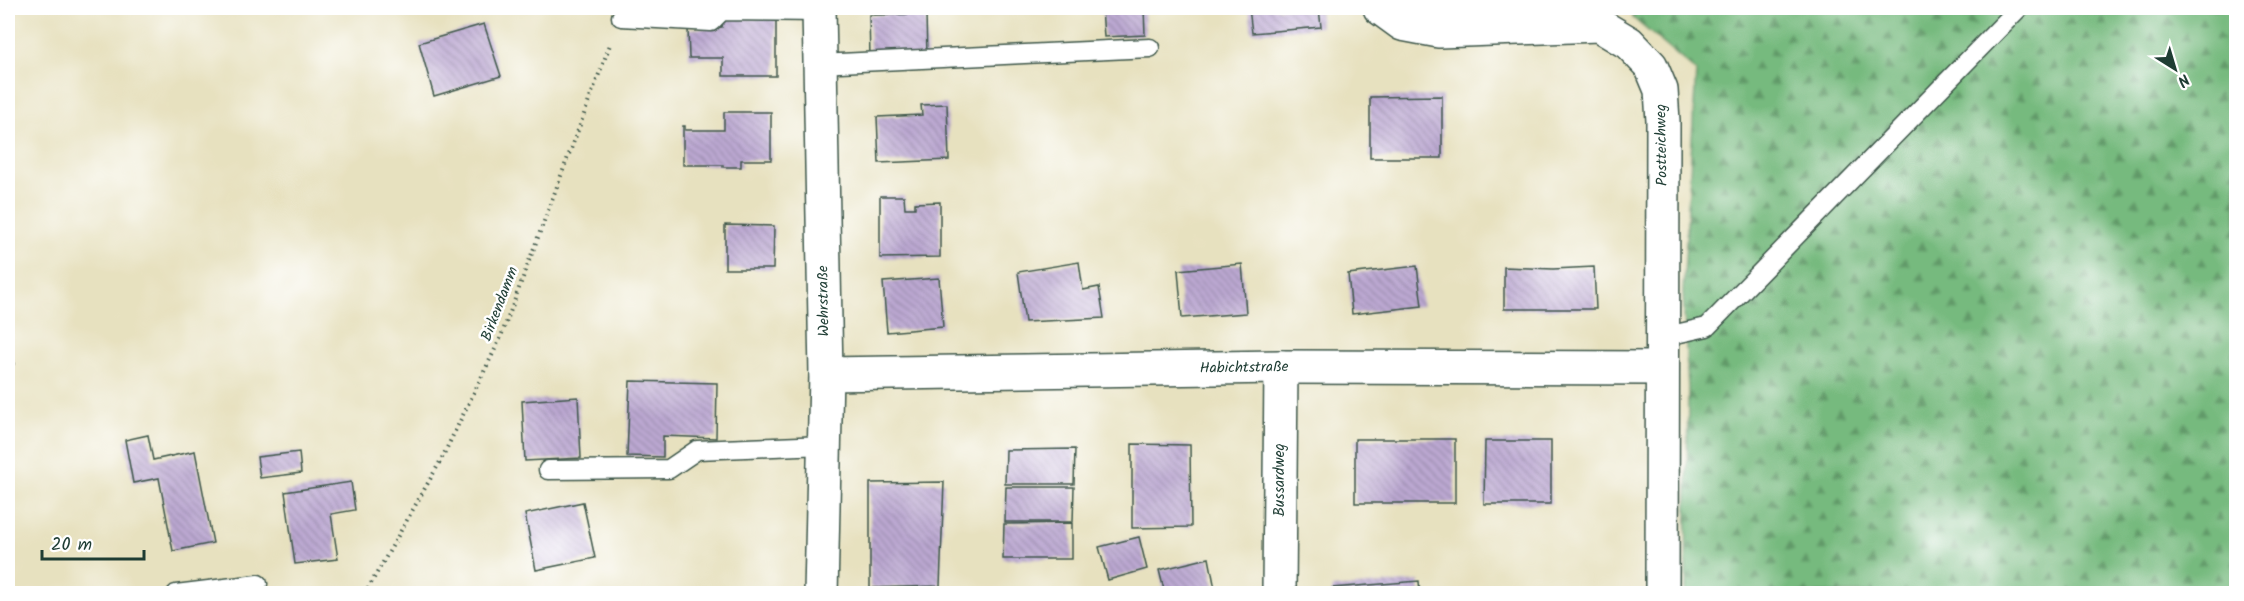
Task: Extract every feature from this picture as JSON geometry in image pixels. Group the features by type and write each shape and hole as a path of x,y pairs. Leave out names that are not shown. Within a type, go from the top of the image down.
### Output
{"street":[{"name":"Postteichweg","path":"1380,8 1402,24 1439,31 1599,25 1629,43 1651,66 1661,90 1663,120 1662,594"},
{"name":"Wehrstraße","path":"819,10 826,374 821,594"},
{"name":"Habichtstraße","path":"826,374 1281,367 1662,353"},
{"name":"Bussardweg","path":"1280,594 1281,367"}],"lane":[{"path":"1662,353 1707,327 2019,8"},
{"path":"621,17 711,22 722,12 819,10"},
{"path":"819,64 1150,48"},
{"path":"548,470 669,469 697,450 825,445"},
{"path":"176,594 258,584"}],"path":[{"name":"Birkendamm","path":"365,594 441,460 500,339 621,17"}],"green space":[{"path":"1633,8 2236,8 2236,593 1686,593 1688,388 1683,292 1696,71 1633,18"}],"building":[{"path":"1102,8 1144,8 1145,35 1104,37"},
{"path":"1249,8 1319,8 1321,27 1252,33"},
{"path":"926,14 927,56 870,58 869,15"},
{"path":"776,18 776,76 723,76 723,58 689,58 688,29 722,27 723,19"},
{"path":"484,24 501,76 434,96 419,43"},
{"path":"1442,96 1442,158 1370,158 1370,97"},
{"path":"947,104 949,160 879,163 877,117 922,115 921,105"},
{"path":"724,112 771,112 771,160 741,160 741,167 683,165 683,126 685,130 724,130"},
{"path":"880,196 904,196 905,208 915,208 915,203 940,202 940,257 880,258"},
{"path":"725,225 774,226 773,269 725,269"},
{"path":"1079,262 1083,290 1099,287 1104,318 1025,322 1018,272"},
{"path":"1242,264 1246,313 1182,318 1178,270"},
{"path":"1417,266 1422,306 1352,314 1348,274"},
{"path":"1504,267 1553,269 1594,267 1596,309 1504,309"},
{"path":"939,278 943,327 887,332 883,282"},
{"path":"8,350 14,364 8,367"},
{"path":"630,381 717,383 716,438 663,436 663,457 627,456"},
{"path":"578,397 581,458 525,461 522,401"},
{"path":"148,435 153,460 195,451 213,543 173,551 159,478 133,483 125,440"},
{"path":"1355,439 1455,439 1455,503 1355,503"},
{"path":"1485,441 1551,441 1551,504 1484,504"},
{"path":"1132,444 1190,445 1191,527 1132,528"},
{"path":"1075,449 1074,484 1005,484 1006,450"},
{"path":"299,452 301,473 260,478 257,457"},
{"path":"351,482 355,510 331,514 338,559 295,564 285,492"},
{"path":"944,482 940,586 870,588 870,483"},
{"path":"1006,487 1074,487 1073,522 1005,522"},
{"path":"583,502 595,558 536,570 525,514"},
{"path":"1072,523 1072,559 1003,559 1004,524"},
{"path":"1139,537 1147,569 1108,580 1099,547"},
{"path":"1209,558 1216,594 1165,594 1159,570"},
{"path":"1419,581 1420,594 1332,594 1332,588"}]}
